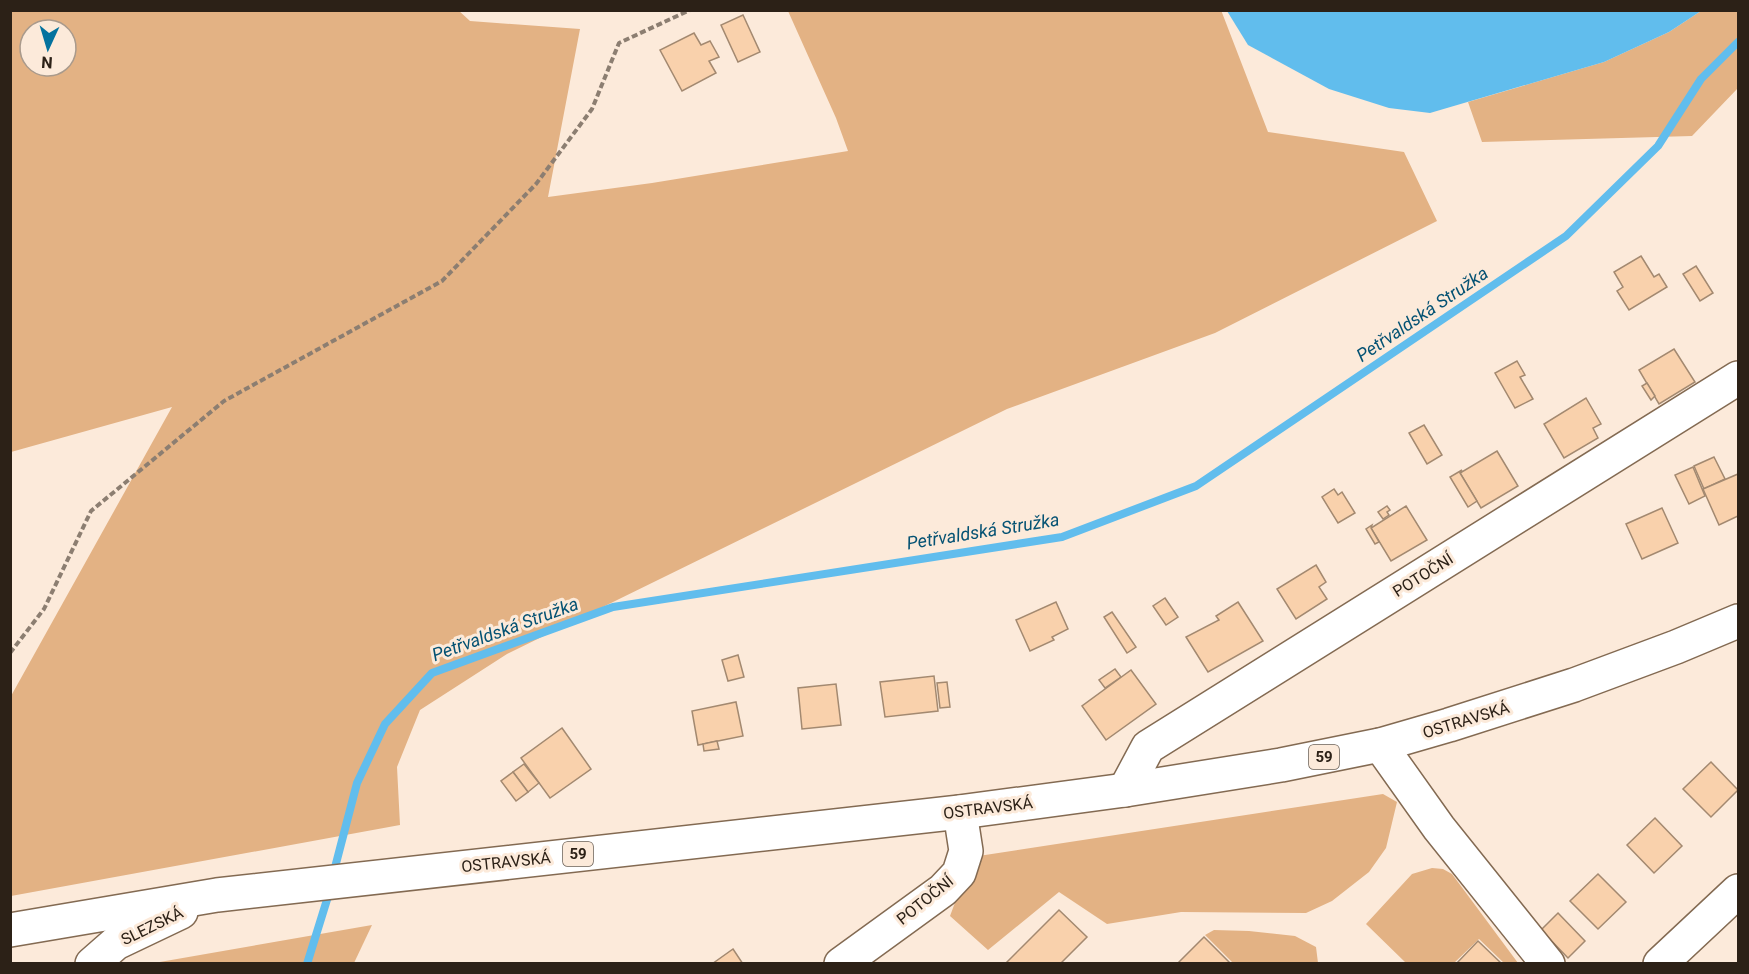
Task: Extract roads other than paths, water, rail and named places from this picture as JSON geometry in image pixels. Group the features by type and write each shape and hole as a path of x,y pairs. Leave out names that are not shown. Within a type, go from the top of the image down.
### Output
{"main road":[{"name":"POTOČNÍ","path":"1125,790 1148,747 1738,378"},
{"name":"OSTRAVSKÁ","path":"217,895 960,812 1125,790 1281,765 1380,745 1574,685 1676,648 1738,621"},
{"path":"1380,745 1439,828 1548,963"},
{"name":"POTOČNÍ","path":"841,963 942,890 959,873 966,851 960,812"},
{"path":"1660,963 1738,891"},
{"name":"59","path":"10,930 217,895"},
{"name":"SLEZSKÁ","path":"92,963 116,943 217,895"}],"water":[{"path":"1227,11 1701,11 1669,32 1604,62 1430,113 1389,108 1329,89 1248,45"}],"waterway":[{"name":"Petřvaldská Stružka","path":"333,875 357,783 385,724 432,673 613,607 1062,537 1196,486 1566,236 1658,146 1701,79 1738,42"},
{"name":"Petřvaldská Stružka","path":"307,964 330,890"}]}
